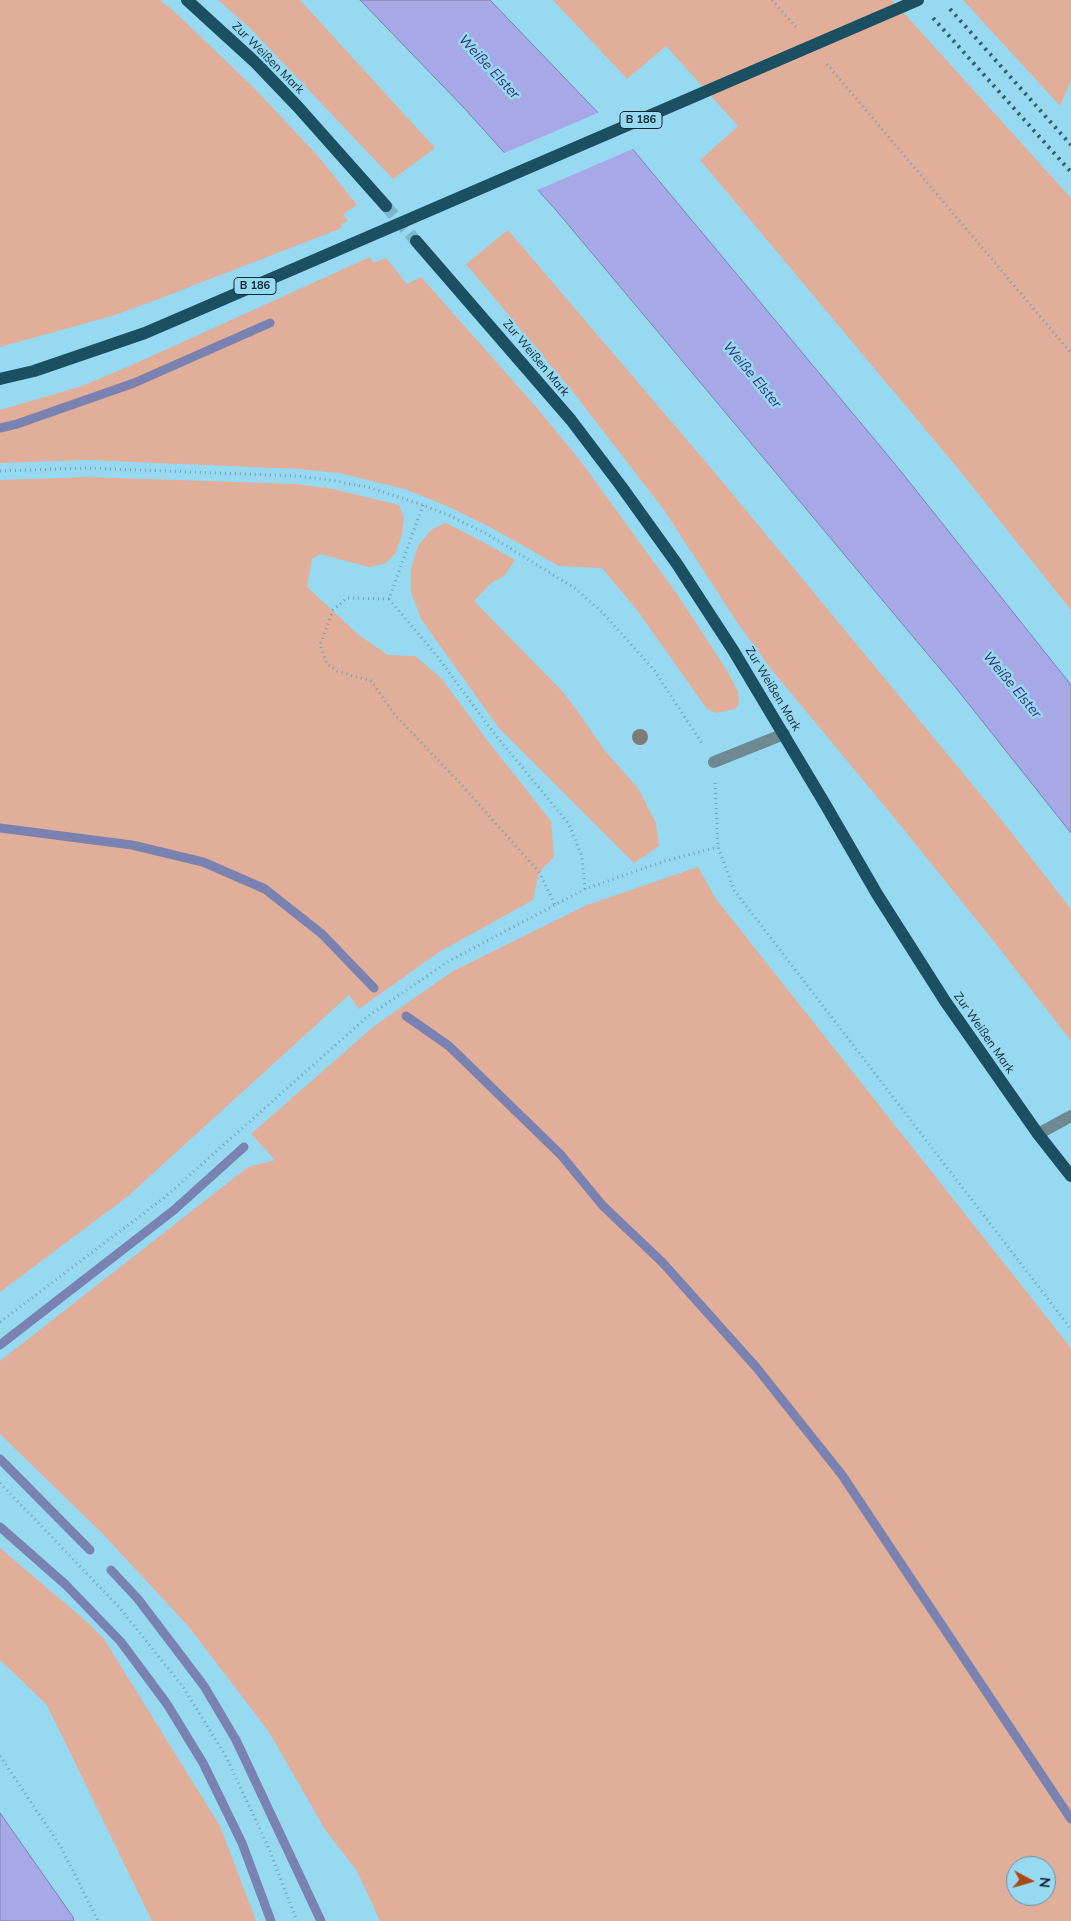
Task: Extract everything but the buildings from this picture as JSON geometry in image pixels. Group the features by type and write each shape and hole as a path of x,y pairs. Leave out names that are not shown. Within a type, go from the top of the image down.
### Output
{"main road":[{"name":"Zur Weißen Mark","path":"187,0 256,63 298,106 386,206"},
{"name":"B 186","path":"0,379 34,371 145,333 918,0"},
{"name":"Zur Weißen Mark","path":"416,241 558,405 678,564 733,650 893,919 945,1001 1038,1134 1071,1176"}],"lane":[{"path":"714,762 784,734"},
{"path":"1038,1134 1071,1116"}],"path":[{"path":"772,0 796,28"},
{"path":"826,63 1071,353"},
{"path":"0,471 86,468 298,476 371,488 448,515 487,534 576,589 602,613 654,670 714,762 718,847 734,890 1071,1329"},
{"path":"389,600 422,505"},
{"path":"555,905 539,872 458,781 395,715 371,681 337,671 328,664 320,645 333,610 346,598 389,600 437,656 493,732 569,824 582,857 585,889"},
{"path":"0,1322 164,1198 367,1017 449,961 585,889 665,861 718,847"},
{"path":"0,1484 120,1607 183,1687 225,1755 267,1844 297,1921"},
{"path":"0,1756 61,1847 98,1921"}],"shaded area":[{"path":"0,0 160,0 254,88 318,156 357,205 343,214 348,221 341,224 342,228 112,316 0,347"},
{"path":"218,0 300,0 435,148 393,179 249,27"},
{"path":"553,0 892,0 1071,198 1071,610 956,466 700,160 738,126 666,46 627,79"},
{"path":"963,0 1071,0 1071,81 1060,106"},
{"path":"508,230 716,474 1000,818 1071,909 1071,1041 892,815 771,669 739,625 664,510 577,397 466,264"},
{"path":"370,257 373,263 386,258 407,284 421,277 537,408 582,463 677,594 728,672 738,692 739,704 735,709 716,713 707,709 637,610 602,568 559,566 490,527 449,507 405,489 339,473 299,469 88,460 0,463 0,410 82,386"},
{"path":"87,477 296,484 333,489 399,505 404,518 402,535 395,554 384,564 369,567 320,554 312,559 307,587 360,636 388,655 415,656 442,679 551,821 554,857 539,872 533,900 439,952 359,1009 349,995 127,1197 0,1292 0,480"},
{"path":"446,523 515,560 504,576 490,584 474,601 562,691 605,751 638,788 656,823 659,846 634,863 499,728 421,619 411,592 411,569 418,546 432,529"},
{"path":"698,867 716,899 1071,1348 1071,1921 380,1921 357,1871 326,1831 269,1732 189,1627 101,1532 0,1434 0,1361 248,1167 275,1160 251,1134 373,1027 453,971 587,905"},
{"path":"0,1548 86,1621 104,1639 220,1826 256,1921 152,1921 47,1705 0,1660"}],"water":[{"name":"Weiße Elster","path":"360,0 490,0 630,146 895,464 1071,685 1071,833 956,688 555,209 465,109"},
{"path":"0,1813 73,1917 74,1921 0,1921"}],"pier":[{"path":"600,112 635,148 535,191 502,154"}],"waterway":[{"path":"0,428 17,424 134,383 270,323"},
{"path":"0,828 132,845 203,862 265,889 322,934 374,988"},
{"path":"406,1016 449,1046 561,1155 603,1206 662,1262 756,1367 842,1475 1071,1819"},
{"path":"0,1345 174,1210 244,1147"},
{"path":"0,1459 90,1550"},
{"path":"0,1527 66,1585 121,1642 167,1704 203,1763 242,1843 271,1921"},
{"path":"111,1570 138,1599 204,1686 236,1740 321,1921"}],"tunnel":[{"path":"386,206 416,241"}],"railway":[{"path":"950,9 1071,145"},
{"path":"933,18 1071,172"}]}
